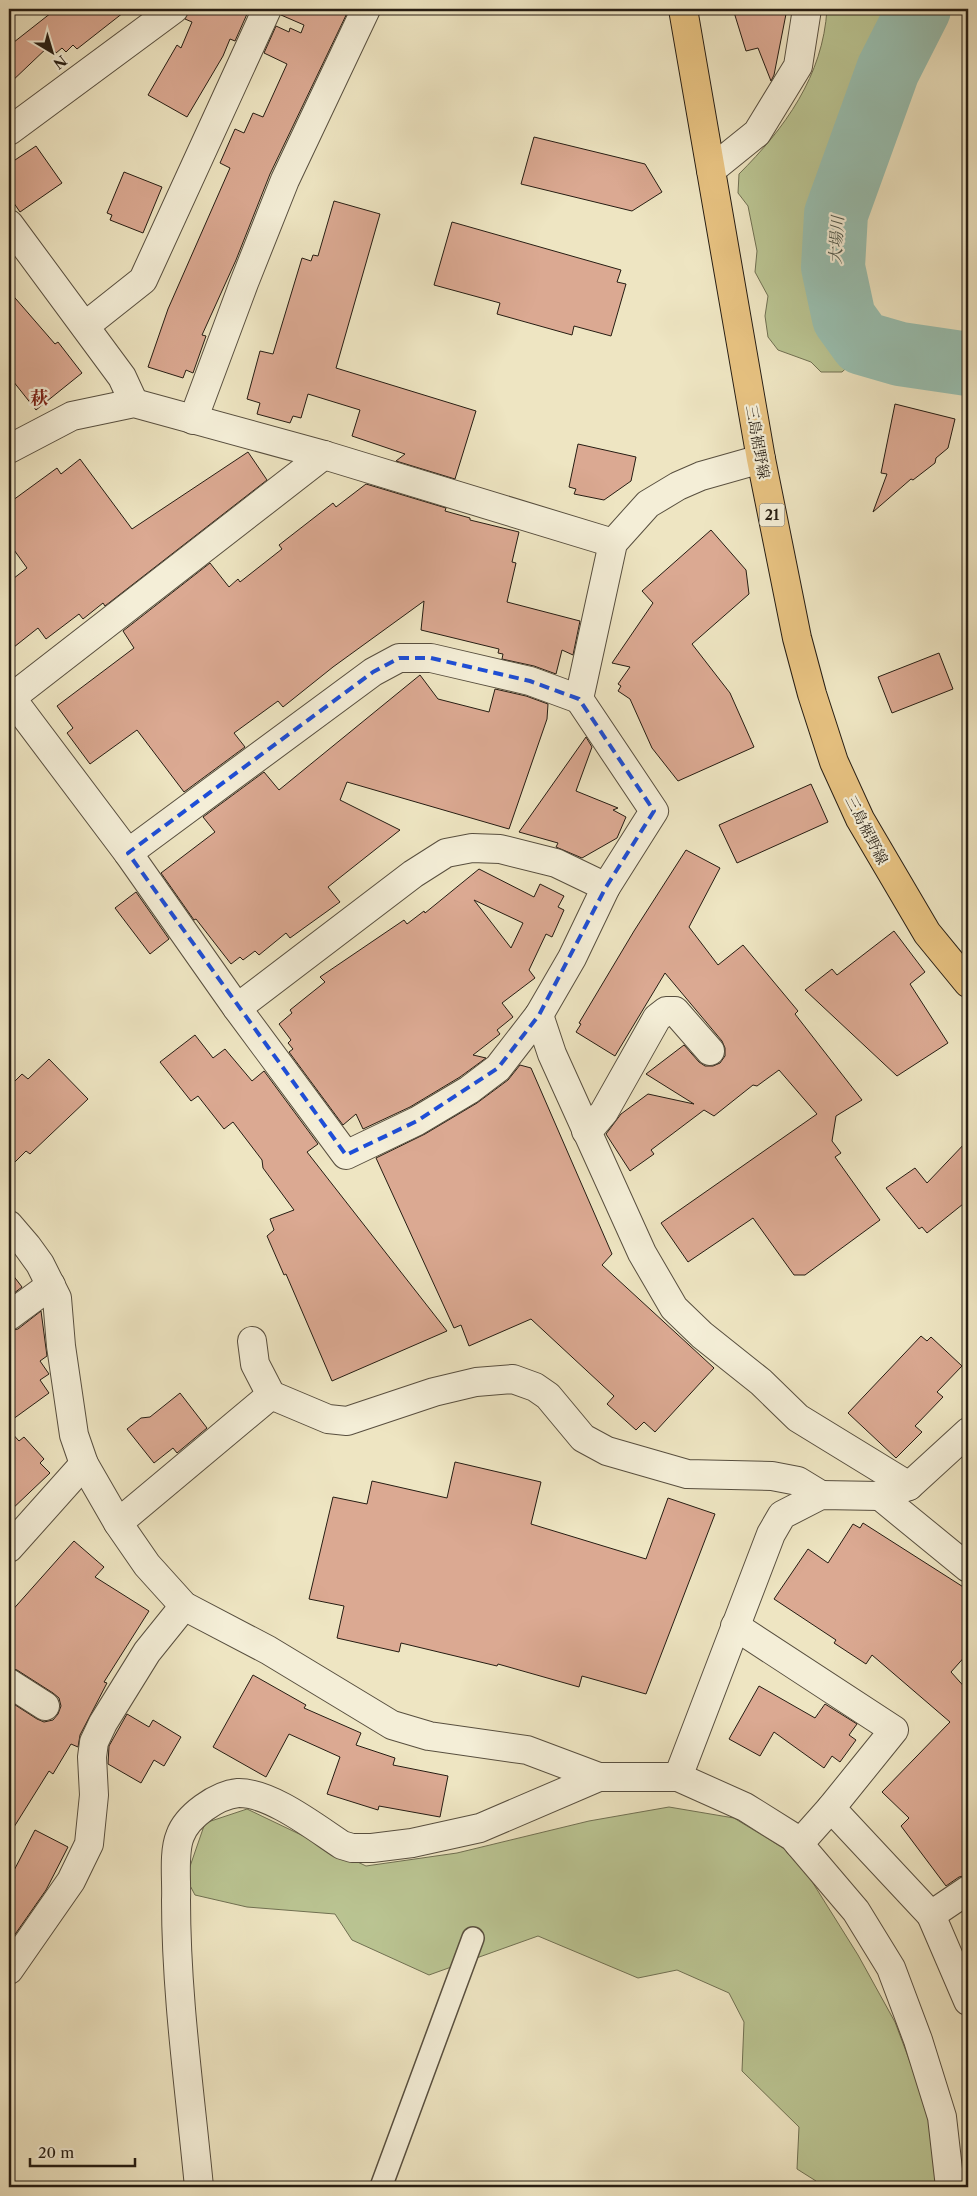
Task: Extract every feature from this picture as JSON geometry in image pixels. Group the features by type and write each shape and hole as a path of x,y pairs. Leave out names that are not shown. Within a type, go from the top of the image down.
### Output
{"main road":[{"name":"三島裾野線","path":"683,9 761,459 797,638 812,694 834,762 860,819 898,887 927,933 968,983"}],"street":[{"path":"9,131 174,9"},
{"path":"85,326 144,280 267,9"},
{"path":"193,420 285,180 366,9"},
{"path":"711,170 757,133 798,66 807,9"},
{"path":"9,224 122,378 134,403"},
{"path":"9,449 72,416 134,403 324,455 613,543"},
{"path":"128,853 373,672 399,658 431,658 530,682 579,699 654,812 606,887 572,958 540,1015 498,1068 469,1090 417,1121 346,1155 237,1008 128,853 10,697 324,455"},
{"path":"579,699 613,543 648,504 678,486 701,476 761,459"},
{"path":"237,1008 413,874 446,853 472,848 500,849 556,863 606,887"},
{"path":"586,1131 604,1112 657,1018 666,1011 675,1011 710,1051"},
{"path":"540,1015 552,1054 586,1131 642,1253 674,1308 702,1335 761,1382 798,1418 910,1486"},
{"path":"9,1225 27,1246 57,1298 61,1346 74,1436 84,1464 118,1523 147,1565 184,1606 268,1650 392,1725 428,1736 527,1750 599,1777 678,1777 745,1807 793,1838 856,1911 891,1968 918,2040 942,2117 950,2187"},
{"path":"9,1316 50,1285"},
{"path":"252,1341 255,1364 271,1396 328,1419 347,1421 434,1392 476,1382 513,1379 535,1387 548,1396 583,1438 606,1451 687,1474 772,1476 798,1481 821,1495"},
{"path":"118,1523 271,1396"},
{"path":"678,1777 771,1534 782,1515 821,1495 880,1496 910,1486 968,1432"},
{"path":"9,1548 84,1464"},
{"path":"880,1496 968,1568"},
{"path":"9,1970 71,1881 89,1844 94,1794 92,1757 94,1742 103,1723 147,1652 184,1606"},
{"path":"735,1626 894,1730 831,1808 799,1844"},
{"path":"9,1683 45,1706"},
{"path":"199,2187 176,1958 177,1862 180,1836 195,1814 218,1798 239,1793 260,1798 281,1807 342,1845 352,1848 372,1848 412,1843 480,1828 599,1777"},
{"path":"831,1808 931,1915 968,2001"},
{"path":"931,1915 968,1890"}],"lane":[{"path":"381,2187 473,1938"}],"highlighted area":[{"path":"399,658 431,658 530,681 579,699 654,811 606,887 539,1015 498,1068 417,1121 346,1155 128,853 373,672"}],"green space":[{"path":"827,9 902,9 894,23 848,147 822,192 820,271 828,294 830,313 839,336 854,346 856,359 842,372 821,372 811,362 778,350 768,337 765,316 768,296 755,272 757,251 748,206 738,193 739,174 772,138 799,99 810,79 824,33"},
{"path":"669,1807 734,1818 796,1856 858,1955 895,2022 919,2086 968,2177 968,2187 814,2187 816,2181 797,2169 799,2127 742,2071 744,2022 729,1993 677,1970 638,1978 538,1936 429,1975 352,1940 335,1914 247,1907 195,1895 186,1878 205,1823 247,1809 366,1866 457,1853 589,1821"}],"building":[{"path":"56,9 128,9 77,49 73,45 66,52 62,48 56,53 50,45 9,84 9,46"},
{"path":"189,9 243,9 241,12 247,14 235,41 230,39 223,56 187,117 148,95 177,45 181,48 192,22 185,19"},
{"path":"282,9 349,9 270,174 236,260 202,335 206,336 193,373 186,370 183,378 148,367 168,309 230,168 220,163 235,129 244,133 253,113 263,117 287,64 264,53 276,26 289,32 290,28 301,33 304,25 281,15"},
{"path":"733,9 787,9 774,75 771,81 758,48 746,51"},
{"path":"534,137 645,164 662,192 632,211 521,184"},
{"path":"36,146 62,183 20,212 9,196 9,164"},
{"path":"124,172 162,187 143,233 110,220 112,215 107,213"},
{"path":"334,201 380,214 336,368 476,411 455,479 396,461 405,454 352,436 360,410 308,394 301,418 293,416 290,423 257,414 260,403 247,399 260,351 273,354 302,258 311,261 313,255 318,256"},
{"path":"452,222 621,270 617,282 626,284 611,336 574,326 572,335 497,314 500,303 434,285"},
{"path":"9,291 55,344 58,342 82,373 36,410 9,376"},
{"path":"895,404 955,419 948,448 936,458 935,463 913,480 911,479 873,512 887,474 881,473"},
{"path":"578,444 636,457 631,481 604,500 574,494 576,489 569,487"},
{"path":"248,452 267,480 105,606 103,603 83,619 79,614 46,639 38,628 9,651 9,582 27,568 9,543 9,503 57,468 61,474 80,459 132,529"},
{"path":"366,484 446,508 445,511 470,518 470,520 519,532 512,562 516,563 507,602 580,621 573,655 562,650 556,674 534,666 502,659 503,654 498,653 499,649 421,630 424,601 333,667 283,707 278,701 234,733 245,747 184,792 137,730 90,764 67,733 73,728 57,706 134,648 123,631 210,563 229,587 238,579 240,582 282,549 279,545 333,503 336,507"},
{"path":"711,530 746,570 749,594 692,644 730,693 754,747 678,781 652,748 630,699 618,691 621,686 618,684 630,667 612,663 653,603 642,591"},
{"path":"939,653 953,689 892,713 878,677"},
{"path":"420,675 438,699 489,712 495,689 526,696 548,704 547,719 509,829 347,782 340,800 400,830 328,887 340,902 290,938 286,933 259,955 255,951 243,960 240,957 231,964 196,919 194,920 161,873 215,832 203,817 264,772 279,790"},
{"path":"586,737 592,747 576,791 618,808 613,810 626,817 617,838 582,858 556,847 558,843 519,832"},
{"path":"811,784 828,822 737,863 719,825"},
{"path":"686,850 720,868 689,927 718,965 743,945 798,1011 795,1014 862,1100 836,1116 832,1141 841,1153 835,1157 880,1220 805,1275 794,1275 753,1218 688,1262 661,1223 817,1114 779,1070 757,1086 753,1085 714,1116 704,1110 651,1150 654,1154 630,1171 606,1134 621,1114 648,1094 694,1104 646,1074 684,1045 705,1066 713,1066 720,1063 725,1056 725,1048 722,1041 665,973 615,1056 576,1032 581,1024 579,1023 634,931"},
{"path":"479,869 534,897 540,884 564,896 558,907 564,910 552,937 546,934 529,970 535,978 502,1003 513,1017 497,1030 500,1034 473,1055 486,1058 460,1077 410,1107 363,1129 356,1114 343,1125 289,1052 293,1049 288,1043 291,1040 279,1024 292,1013 290,1010 325,982 320,977 404,920 407,924 424,911 425,913","holes":["474,900 523,923 511,948"]},
{"path":"136,892 169,939 150,954 115,908"},
{"path":"894,931 925,972 910,984 948,1043 897,1076 805,990 832,969 837,975"},
{"path":"195,1035 213,1058 225,1049 252,1081 264,1071 318,1144 307,1152 447,1331 332,1381 286,1274 284,1275 267,1236 274,1230 270,1219 294,1210 263,1168 262,1160 233,1122 224,1129 198,1096 191,1101 160,1062"},
{"path":"49,1059 88,1099 30,1154 26,1151 9,1168 9,1087 22,1074 28,1079"},
{"path":"520,1065 531,1068 612,1254 602,1265 714,1368 655,1432 644,1422 636,1430 607,1404 614,1396 531,1319 469,1346 461,1325 454,1328 376,1158 425,1134 477,1103 508,1080"},
{"path":"968,1140 968,1200 927,1233 922,1227 919,1229 886,1188 915,1168 927,1183"},
{"path":"9,1270 22,1287 9,1297"},
{"path":"41,1311 47,1356 40,1361 49,1374 40,1380 49,1393 9,1422 9,1331 18,1329"},
{"path":"921,1336 927,1341 931,1337 962,1366 937,1392 943,1397 915,1426 922,1432 896,1458 848,1413"},
{"path":"180,1393 207,1428 177,1453 173,1448 154,1463 127,1429 141,1418 150,1417"},
{"path":"9,1430 19,1441 24,1437 44,1459 40,1463 50,1473 9,1512"},
{"path":"455,1462 541,1482 531,1524 646,1559 668,1498 715,1514 646,1694 582,1676 579,1687 498,1664 497,1666 401,1643 399,1652 337,1638 344,1606 309,1599 333,1497 367,1504 372,1481 447,1498"},
{"path":"863,1523 968,1590 968,1653 951,1672 968,1691 968,1875 959,1877 946,1886 901,1826 909,1818 882,1792 950,1722 872,1655 866,1664 834,1643 836,1640 774,1599 808,1549 828,1563 853,1524 860,1528"},
{"path":"74,1541 104,1567 95,1577 149,1611 104,1682 107,1683 80,1735 78,1747 71,1744 53,1774 49,1771 9,1835 9,1701 44,1722 53,1720 61,1706 59,1698 53,1693 17,1670 9,1668 9,1614"},
{"path":"253,1675 306,1705 304,1708 361,1733 356,1745 395,1758 393,1765 448,1776 440,1817 379,1806 378,1810 327,1794 340,1757 289,1734 266,1777 213,1747"},
{"path":"759,1686 815,1718 825,1704 857,1724 849,1735 856,1740 840,1762 832,1756 824,1768 774,1732 760,1756 729,1739"},
{"path":"127,1714 149,1727 153,1720 181,1737 164,1766 154,1760 141,1783 108,1764 109,1746"},
{"path":"35,1830 68,1847 46,1890 9,1943 9,1880"}],"waterway":[{"name":"大場川","path":"919,9 888,70 836,214 833,267 844,318 862,343 900,354 968,364"}],"district":[{"name":"萩","path":"39,398"}]}
